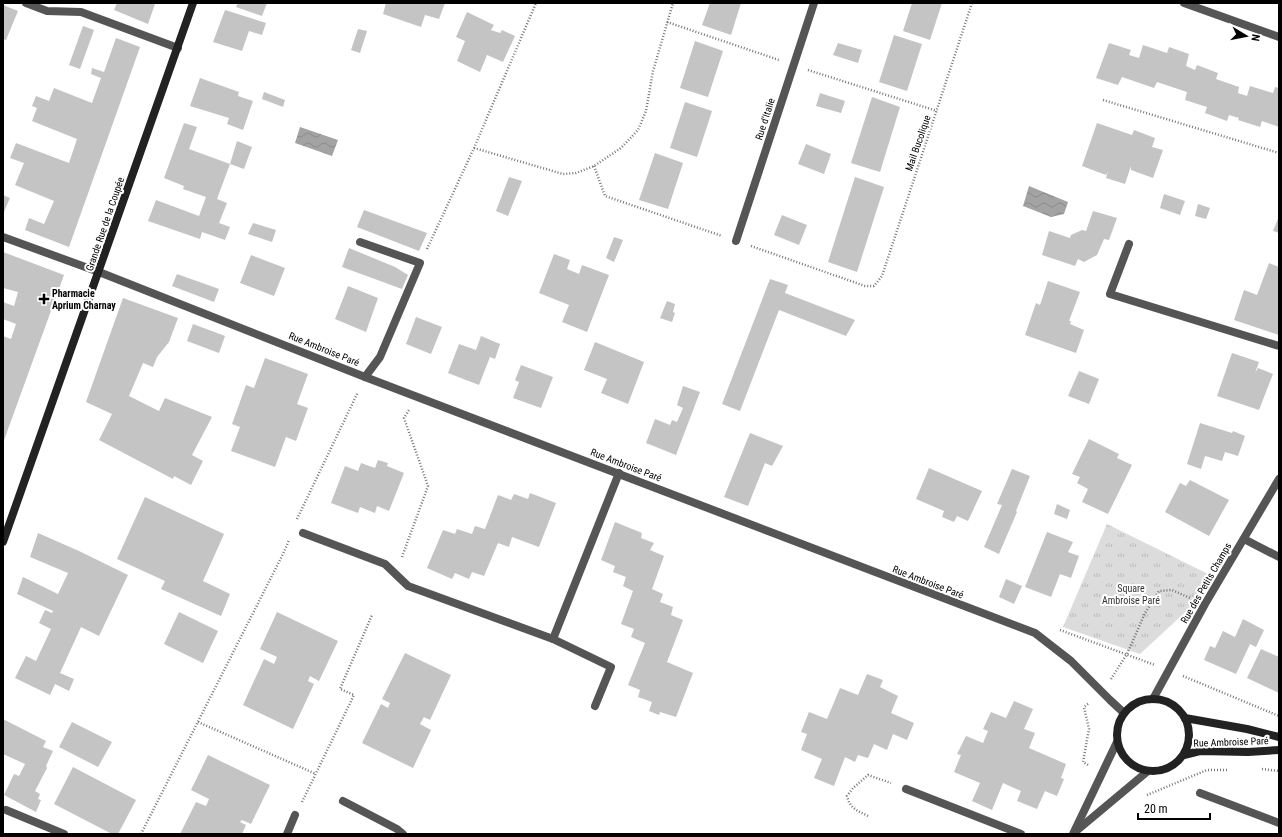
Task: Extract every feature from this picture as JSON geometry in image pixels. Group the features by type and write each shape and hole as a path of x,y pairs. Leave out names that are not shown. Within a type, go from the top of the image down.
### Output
{"main road":[{"name":"Grande Rue de la Coupée","path":"3,542 193,3"},
{"path":"1146,699 1153,699 1170,703 1180,710 1188,725 1189,738 1184,755 1176,764 1158,771 1148,771 1136,767 1123,756 1117,742 1117,728 1124,713 1136,703 1146,699"},
{"name":"Rue Ambroise Paré","path":"1185,718 1247,729 1279,737"},
{"name":"Rue Ambroise Paré","path":"1184,755 1200,751 1248,752 1279,750"}],"street":[{"path":"26,3 47,11 81,12 178,48"},
{"name":"Rue d'Italie","path":"736,241 814,3"},
{"path":"1184,3 1279,37"},
{"name":"Rue Ambroise Paré","path":"3,237 98,272 1035,633 1071,661 1124,713"},
{"path":"360,242 420,263 380,357 365,376"},
{"path":"1129,244 1110,294 1279,346"},
{"path":"553,639 619,474"},
{"name":"Rue des Petits Champs","path":"1153,699 1204,604 1279,479"},
{"path":"303,533 385,564 408,586 553,639 611,667 595,706"},
{"path":"1244,539 1279,558"},
{"path":"1073,834 1117,742"},
{"path":"1073,834 1148,771"},
{"path":"906,789 1021,834"},
{"path":"1200,793 1279,823"},
{"path":"343,801 397,829 403,834"},
{"path":"6,810 64,834"},
{"path":"286,834 296,815"}],"path":[{"path":"420,263 474,148 536,3"},
{"path":"474,148 563,174 576,173 594,166 621,148 638,130 646,111 653,72 673,3"},
{"name":"Mail Bucolique","path":"736,241 866,286 874,286 882,276 972,3"},
{"path":"1103,100 1279,153"},
{"path":"594,166 605,196 736,241"},
{"path":"296,523 365,376"},
{"path":"396,574 428,486 404,418 409,408"},
{"path":"141,834 290,538"},
{"path":"1101,774 1083,762 1089,729 1084,707 1102,692 1127,654 1145,613 1159,591 1172,590 1204,604"},
{"path":"296,815 354,695 340,689 372,615"},
{"path":"198,722 316,774"},
{"path":"868,816 849,804 847,796 853,788 868,775 906,789"}],"green space":[{"name":"Square Ambroise Paré","path":"1107,524 1210,575 1194,604 1140,654 1063,627"}],"water":[{"path":"300,127 338,140 332,156 295,143"},
{"path":"1029,186 1068,202 1064,214 1051,217 1023,206"}],"building":[{"path":"117,3 155,4 148,24 114,10"},
{"path":"238,3 267,3 262,16 236,7"},
{"path":"386,3 445,3 439,19 425,15 421,27 383,14"},
{"path":"710,3 741,3 731,35 702,25"},
{"path":"912,3 942,3 930,40 903,31"},
{"path":"3,5 18,11 6,40 3,39"},
{"path":"225,10 266,23 262,35 249,31 242,51 213,42"},
{"path":"467,12 494,25 491,30 500,33 502,30 515,36 503,62 487,55 480,72 457,61 465,41 456,37"},
{"path":"83,26 94,30 80,69 69,65"},
{"path":"358,29 367,31 360,53 351,50"},
{"path":"894,35 922,44 907,91 879,82"},
{"path":"116,38 140,47 69,247 25,230 29,218 44,224 54,201 15,185 24,163 10,158 16,143 69,163 77,139 32,121 37,108 32,106 36,96 49,101 54,88 92,103 101,78 91,74 92,68 104,72"},
{"path":"695,41 723,51 708,97 680,88"},
{"path":"838,43 862,50 858,63 833,55"},
{"path":"1109,43 1131,50 1129,55 1139,58 1143,45 1167,53 1169,47 1189,54 1186,66 1195,70 1197,65 1218,73 1216,79 1239,87 1238,93 1247,96 1250,86 1273,93 1275,87 1279,88 1279,127 1262,121 1260,127 1238,120 1239,118 1229,115 1227,121 1205,113 1207,107 1185,100 1187,92 1157,82 1154,88 1122,77 1118,85 1096,78"},
{"path":"200,78 239,92 238,96 253,101 243,130 227,124 229,118 190,106"},
{"path":"264,92 285,100 283,107 262,99"},
{"path":"820,93 845,101 841,113 816,106"},
{"path":"872,97 900,107 880,172 851,163"},
{"path":"685,102 712,111 697,157 670,148"},
{"path":"184,123 197,127 189,149 230,164 217,199 227,203 219,223 230,227 225,240 202,232 200,239 148,221 156,200 199,216 206,197 183,189 184,186 164,178"},
{"path":"1097,123 1132,135 1134,130 1155,138 1152,147 1163,150 1153,178 1131,170 1131,166 1125,184 1106,178 1108,171 1106,175 1082,166"},
{"path":"237,141 252,147 244,169 230,164"},
{"path":"806,144 831,154 824,174 798,164"},
{"path":"655,153 683,163 668,209 639,200"},
{"path":"509,177 522,181 508,216 496,211"},
{"path":"855,177 884,187 857,272 828,262"},
{"path":"1164,194 1185,201 1180,215 1160,208"},
{"path":"3,195 10,198 3,214"},
{"path":"1198,204 1210,208 1206,219 1195,216"},
{"path":"364,210 427,233 419,251 357,227"},
{"path":"1093,211 1117,218 1109,240 1104,239 1097,255 1084,262 1078,259 1075,266 1042,255 1049,231 1070,238 1071,235 1082,230 1086,231"},
{"path":"782,215 807,225 799,245 774,235"},
{"path":"1279,216 1279,233 1273,231"},
{"path":"253,223 276,230 272,242 248,234"},
{"path":"614,237 623,240 614,262 606,258"},
{"path":"349,248 395,267 408,275 402,289 342,267"},
{"path":"3,252 64,275 3,443 3,336 11,339 16,324 3,319 3,302 14,306 18,292 3,288"},
{"path":"554,254 570,260 567,269 579,274 582,265 609,275 587,332 562,322 569,305 539,293"},
{"path":"251,255 285,268 274,296 240,283"},
{"path":"1269,263 1279,267 1279,335 1234,320 1244,290 1257,295"},
{"path":"177,274 219,289 214,302 172,286"},
{"path":"770,279 788,285 785,293 855,320 846,336 779,310 740,411 722,404"},
{"path":"1048,281 1080,292 1069,321 1071,321 1070,324 1084,330 1076,353 1025,335 1036,303 1040,305"},
{"path":"348,286 378,298 366,332 335,319"},
{"path":"123,298 178,318 169,342 157,357 153,367 143,363 129,396 159,411 165,398 212,417 192,455 203,461 191,485 174,476 173,479 99,440 112,414 86,402"},
{"path":"667,301 675,304 673,312 675,313 672,322 660,318"},
{"path":"416,317 442,327 431,354 406,344"},
{"path":"193,324 225,336 219,353 187,341"},
{"path":"481,336 500,344 495,359 490,357 479,385 448,373 459,344 476,350"},
{"path":"595,342 644,362 628,404 601,393 607,379 584,370"},
{"path":"1232,353 1259,362 1255,373 1258,368 1273,374 1259,410 1217,396"},
{"path":"265,358 308,374 297,404 308,408 296,441 286,437 275,467 231,451 240,427 232,424 246,385 254,388"},
{"path":"521,365 553,377 541,408 513,398 519,382 515,380"},
{"path":"1079,371 1099,379 1089,404 1068,396"},
{"path":"683,386 700,392 676,455 646,443 655,419 670,425 672,420 677,422 683,408 677,405"},
{"path":"1200,423 1232,433 1233,431 1245,436 1238,456 1225,452 1222,461 1205,456 1201,469 1187,464"},
{"path":"750,433 783,446 772,466 765,463 748,506 724,497"},
{"path":"1089,439 1119,454 1117,458 1132,465 1108,514 1082,502 1088,489 1077,483 1080,477 1072,474"},
{"path":"378,460 388,463 387,466 404,473 389,511 377,506 375,513 360,507 358,513 331,503 345,466 358,471 361,463 375,468"},
{"path":"929,468 982,491 968,521 957,516 954,522 942,517 944,511 916,499"},
{"path":"1012,469 1030,476 1016,511 1017,512 999,554 984,547 1002,505 997,504"},
{"path":"1190,480 1229,500 1209,536 1165,512 1180,483 1186,486"},
{"path":"530,493 556,503 539,547 512,537 509,547 498,543 484,576 472,572 469,579 455,573 452,579 427,568 443,530 455,534 457,529 472,534 475,526 485,529 498,495 511,500 514,494 528,499"},
{"path":"145,497 224,534 203,581 230,594 221,616 161,589 165,581 117,559"},
{"path":"1057,504 1070,510 1067,519 1054,514"},
{"path":"615,522 642,533 641,538 654,543 650,550 664,556 652,589 663,594 660,602 673,607 671,615 683,620 667,662 693,673 676,717 660,712 659,715 649,711 652,702 638,697 640,690 628,685 645,643 631,637 634,629 621,624 633,591 623,586 626,577 613,572 615,566 601,560"},
{"path":"1047,532 1073,542 1068,552 1079,556 1071,578 1060,574 1051,597 1025,587"},
{"path":"38,533 128,575 99,636 81,627 60,673 74,679 69,691 55,684 50,695 15,678 26,656 36,661 51,629 39,623 45,610 52,613 53,611 17,594 23,577 58,594 68,573 30,557"},
{"path":"1006,579 1022,586 1014,604 999,597"},
{"path":"179,612 218,631 203,663 164,644"},
{"path":"277,612 338,641 319,681 310,676 308,681 314,684 293,729 243,705 264,659 274,664 277,657 260,649"},
{"path":"1243,619 1264,630 1256,647 1250,644 1236,674 1204,660 1210,646 1215,648 1223,631 1235,637"},
{"path":"1261,649 1279,657 1279,693 1247,678"},
{"path":"405,653 451,675 430,720 424,717 420,724 431,730 413,768 362,743 381,704 388,708 390,703 382,699"},
{"path":"867,674 883,680 880,687 898,696 891,713 914,723 907,740 893,734 887,750 874,744 868,758 858,755 855,762 845,757 834,786 814,778 822,759 801,750 807,734 801,732 809,712 827,719 840,688 858,695"},
{"path":"1014,701 1033,709 1024,729 1035,733 1029,748 1066,764 1061,778 1064,779 1057,796 1045,791 1037,809 1017,801 1021,791 1003,783 992,810 972,801 980,783 954,772 961,755 957,754 966,736 983,743 988,731 983,729 991,712 1006,718"},
{"path":"3,719 46,741 43,747 53,751 46,766 47,768 35,791 40,794 38,799 41,800 36,812 4,795 14,774 19,776 25,764 3,754"},
{"path":"72,722 112,742 98,767 59,747"},
{"path":"208,755 270,785 251,824 242,820 240,822 246,825 242,834 180,834 196,802 206,806 209,799 191,790"},
{"path":"73,767 136,800 118,834 112,834 54,804"}],"place":[{"name":"Pharmacie Aprium Charnay","path":"44,299"}]}
